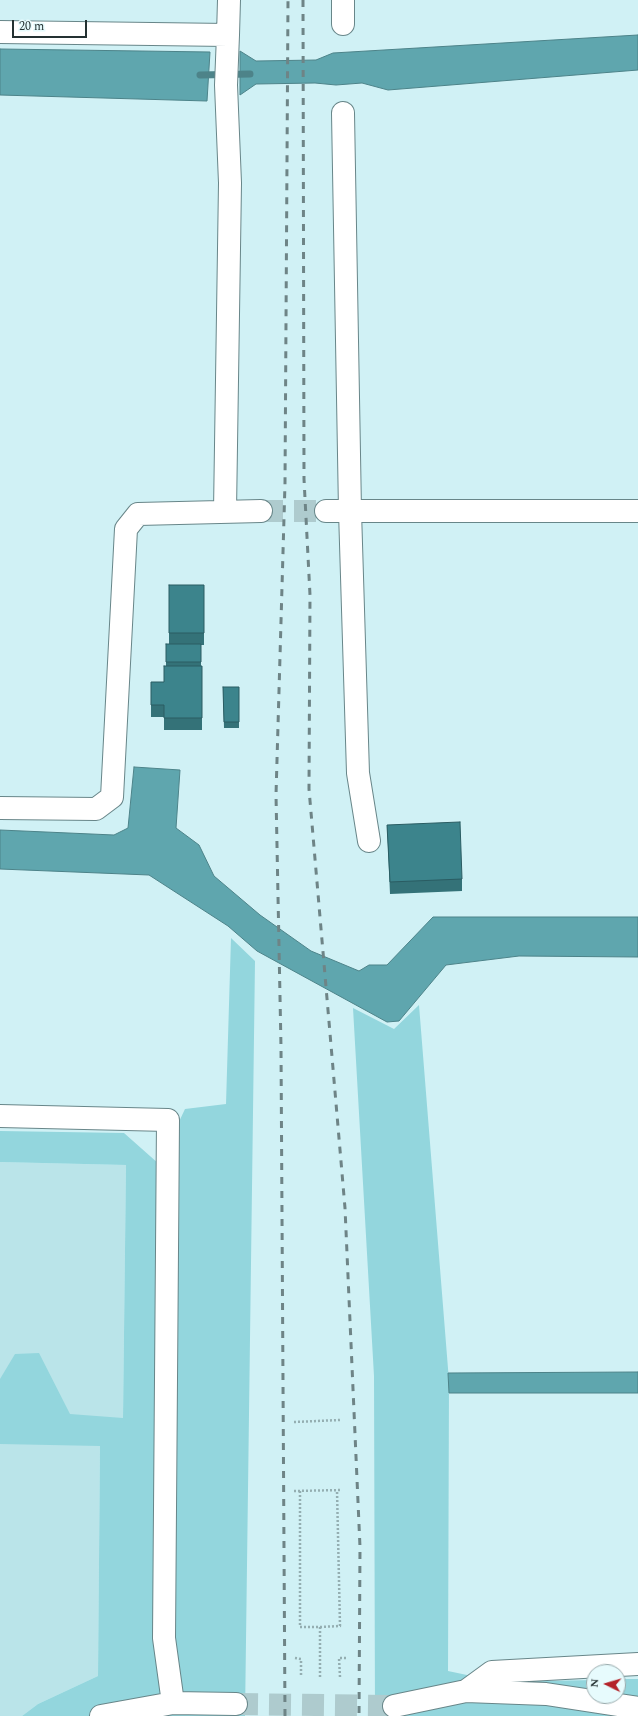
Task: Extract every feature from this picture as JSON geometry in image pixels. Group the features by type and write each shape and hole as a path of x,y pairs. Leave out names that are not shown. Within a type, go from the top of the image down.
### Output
{"street":[{"path":"225,511 230,184 226,62 229,0"},
{"path":"343,0 344,24"},
{"path":"0,32 228,35"},
{"path":"343,113 350,511 358,773 368,841"},
{"path":"0,808 96,809 112,797 126,529 138,514 260,511"},
{"path":"326,511 638,511"},
{"path":"0,1116 168,1120 164,1638 173,1703"},
{"path":"466,1691 492,1672 638,1664"},
{"path":"394,1706 466,1691 546,1694 638,1708"},
{"path":"101,1716 173,1703 236,1704"}],"path":[{"path":"294,1422 340,1420"},
{"path":"300,1491 300,1627 320,1627 340,1626 337,1490"},
{"path":"294,1491 342,1490"},
{"path":"320,1627 320,1677"},
{"path":"294,1658 301,1658 301,1677"},
{"path":"340,1677 339,1658 346,1658"}],"shaded area":[{"path":"638,35 638,70 388,90 362,83 336,85 315,83 256,84 240,95 240,51 256,61 316,60 333,53"},
{"path":"0,49 210,52 207,101 0,95"},
{"path":"134,767 180,770 176,828 199,845 214,876 260,915 311,951 359,971 369,965 387,965 433,917 638,917 638,957 519,956 446,965 399,1021 387,1022 257,951 228,926 149,875 0,869 0,830 114,835 128,828"},
{"path":"231,938 255,961 245,1716 22,1716 38,1704 98,1676 100,1446 0,1444 0,1379 15,1354 39,1353 70,1414 123,1418 126,1165 0,1162 0,1131 124,1133 159,1164 185,1109 226,1104"},
{"path":"419,1005 449,1381 448,1671 500,1682 586,1680 586,1704 626,1704 626,1679 638,1679 638,1716 375,1716 374,1376 353,1008 394,1029"},
{"path":"0,1162 126,1165 123,1418 100,1446 98,1676 38,1704 22,1716 0,1716"},
{"path":"638,1372 638,1393 449,1393 448,1373"}],"building":[{"path":"169,585 204,585 204,633 169,633"},
{"path":"166,644 201,644 201,662 166,662"},
{"path":"164,666 202,666 202,718 164,718 164,705 151,705 151,682 164,682"},
{"path":"223,687 239,687 239,722 224,722"},
{"path":"460,822 462,879 390,882 387,825"}],"waterway":[{"path":"200,75 250,74"}],"tunnel":[{"path":"261,511 326,511"},
{"path":"236,1704 394,1706"}],"railway":[{"path":"285,1716 281,1047 276,795 285,483 288,0"},
{"path":"303,0 304,479 310,595 309,789 345,1208 360,1547 359,1716"}]}
